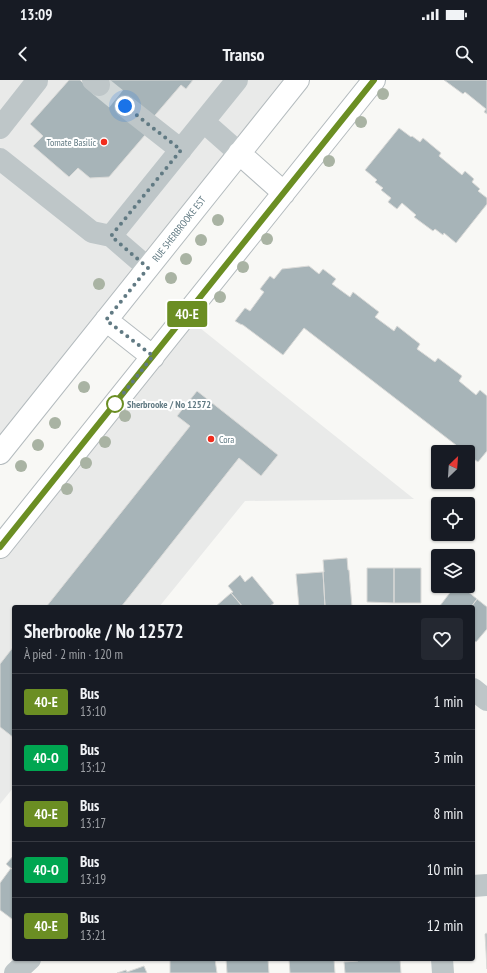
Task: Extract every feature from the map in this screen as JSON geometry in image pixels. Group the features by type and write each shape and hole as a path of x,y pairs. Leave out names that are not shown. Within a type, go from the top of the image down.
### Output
{"main road":[{"name":"RUE SHERBROOKE EST","path":"0,453 298,80"},
{"path":"0,547 374,80"},
{"path":"239,153 284,193"},
{"path":"106,320 153,356"}],"street":[{"path":"0,128 37,81 36,80"},
{"path":"111,236 237,80"},
{"path":"125,106 181,150"},
{"path":"204,122 239,153"},
{"path":"0,159 92,232 111,236 148,268"},
{"path":"475,691 487,700"},
{"path":"475,886 487,885"},
{"path":"15,973 28,961"},
{"path":"442,961 444,973"}],"shaded area":[{"path":"0,80 298,80 0,453"},
{"path":"185,316 414,499 245,501 161,605 12,605 12,789 0,804 0,547"}],"building":[{"path":"69,80 80,80 93,92 104,80 193,80 186,89 181,85 150,121 145,135 109,177 90,178 78,168 69,177 33,146 43,136 30,124"},
{"path":"444,80 487,80 487,114 484,112 486,109 465,92 463,94"},
{"path":"399,128 420,142 423,138 441,153 439,156 462,175 465,171 474,179 472,182 480,189 478,191 487,198 487,204 456,243 444,233 443,235 435,229 433,231 414,217 416,215 402,203 397,209 388,202 391,198 381,190 383,188 375,182 377,180 365,170"},
{"path":"309,266 319,274 323,269 336,279 332,284 350,297 353,292 379,312 375,317 394,331 397,326 420,344 417,349 435,362 438,358 462,376 459,381 476,395 480,390 487,396 487,451 478,462 475,460 475,445 456,445 304,328 283,355 243,325 235,321 245,308 250,311 264,292 260,289 270,276 274,279 282,269"},
{"path":"197,391 278,455 261,476 239,458 123,605 48,605 190,426 177,416"},
{"path":"347,558 352,605 325,605 323,560"},
{"path":"367,568 394,568 394,603 367,602"},
{"path":"394,568 421,568 421,603 394,603"},
{"path":"323,572 325,605 299,605 296,574"},
{"path":"240,575 245,582 252,576 274,603 272,605 241,605 231,593 233,592 228,586"},
{"path":"231,593 241,605 217,605"},
{"path":"450,593 470,593 477,599 472,605 441,605"},
{"path":"477,599 487,607 487,629 476,642 475,605 472,605"},
{"path":"12,649 12,736 0,727 0,664"},
{"path":"12,857 12,869 6,864"},
{"path":"11,868 12,919 0,910 0,883"},
{"path":"487,933 487,969 485,934"},
{"path":"170,961 215,961 217,973 170,973"},
{"path":"226,961 268,961 269,973 227,973"},
{"path":"289,961 334,961 335,973 290,973"},
{"path":"400,961 401,973 345,973 344,962"},
{"path":"144,966 147,973 117,973 126,970 127,972"}],"tunnel":[{"path":"99,85 125,106"}],"bus line":[{"name":"40-E","path":"0,547 374,80"}],"place":[{"name":"Tomate Basilic","path":"104,142"},
{"name":"Sherbrooke / No 12572","path":"115,404"},
{"name":"Cora","path":"211,439"}],"route":[{"path":"115,404 153,356 106,320 148,268 111,236 181,150 125,106"}]}
